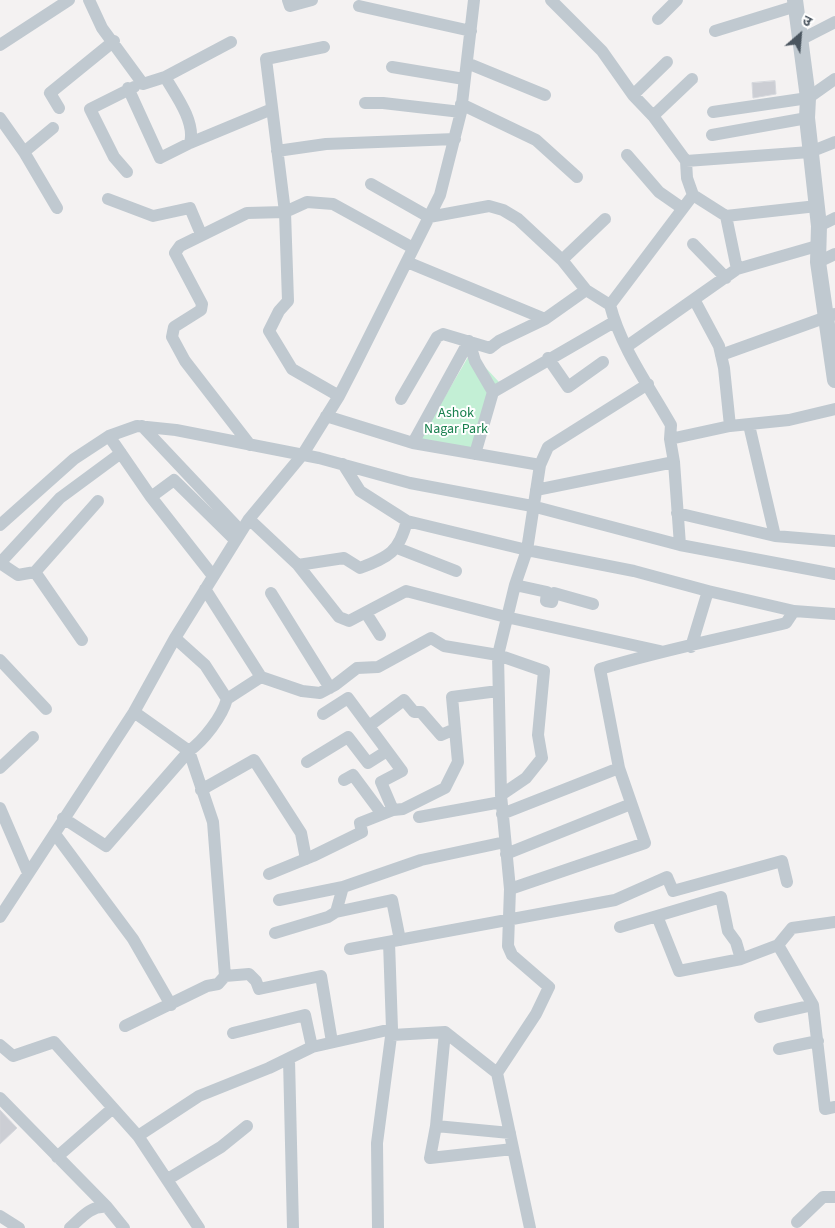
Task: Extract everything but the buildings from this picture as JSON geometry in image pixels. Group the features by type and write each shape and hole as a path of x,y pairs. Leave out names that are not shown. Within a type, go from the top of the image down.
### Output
{"street":[{"path":"0,45 69,0"},
{"path":"88,0 102,28 143,84"},
{"path":"288,0 290,6 312,0"},
{"path":"1,911 55,834 63,818 134,712 175,638 249,519 303,454 339,396 440,194 461,108 474,0"},
{"path":"550,0 602,51 633,95 653,116 686,161 687,178 693,195 726,216 817,206"},
{"path":"658,19 677,0"},
{"path":"715,31 796,3 802,39 808,98 807,118 810,152 819,226 817,254 830,316 835,380"},
{"path":"359,6 471,31"},
{"path":"802,39 835,22"},
{"path":"59,108 50,93 114,42"},
{"path":"127,172 114,157 90,109 128,88 164,77 231,42"},
{"path":"324,47 266,59 285,212 288,301 279,311 269,331 292,369 339,396"},
{"path":"633,95 667,62"},
{"path":"467,63 545,95"},
{"path":"392,67 464,79"},
{"path":"164,77 185,113 192,135 190,143"},
{"path":"653,116 692,79"},
{"path":"713,112 808,98 835,79"},
{"path":"128,88 160,158 190,143 272,109"},
{"path":"365,103 461,108 536,140 577,176"},
{"path":"0,118 24,152 57,208"},
{"path":"712,136 807,118"},
{"path":"24,152 52,128"},
{"path":"277,151 326,144 455,138"},
{"path":"686,161 810,152 835,142"},
{"path":"627,155 659,192 682,208"},
{"path":"372,184 429,217 489,206 503,210 518,219 562,260 586,290 610,305 614,322 626,347 671,425 670,439 674,462 680,546"},
{"path":"610,305 693,195"},
{"path":"108,199 153,216 190,208 201,234"},
{"path":"250,445 185,360 172,337 174,326 201,310 202,304 175,253 185,242 248,213 285,212 307,202 333,204 413,248"},
{"path":"726,216 737,269"},
{"path":"819,226 835,218"},
{"path":"562,260 605,219"},
{"path":"693,244 726,278"},
{"path":"626,347 695,301 737,269 817,254 835,254"},
{"path":"407,262 546,319"},
{"path":"401,399 437,337 443,334 490,348 499,341 546,319 586,290"},
{"path":"695,301 721,355 730,426"},
{"path":"721,355 830,316"},
{"path":"475,454 493,392 548,358 614,322"},
{"path":"469,341 475,361 493,392"},
{"path":"412,443 469,341"},
{"path":"548,358 568,388 603,362"},
{"path":"497,1073 536,1014 549,987 512,955 508,946 510,889 502,804 498,691 498,655 506,618 527,550 532,506 540,465 548,446 648,384"},
{"path":"670,439 730,426 789,420 835,409"},
{"path":"326,416 412,443 540,465"},
{"path":"748,425 775,536"},
{"path":"142,426 238,536"},
{"path":"0,525 74,458 109,436 142,426 176,430 303,454 410,483 532,506 680,546 835,574"},
{"path":"109,436 151,497 213,576"},
{"path":"98,501 35,572 18,575 0,563 60,498 120,453"},
{"path":"536,490 674,462"},
{"path":"343,464 360,491 407,521 527,550 634,571 794,611 835,614"},
{"path":"151,497 174,480 238,536"},
{"path":"677,514 775,536 835,541"},
{"path":"249,519 298,565 339,616 349,620 406,591 506,618 665,652"},
{"path":"298,565 344,558 360,568 374,563 397,548 407,521"},
{"path":"397,548 456,571"},
{"path":"35,572 82,640"},
{"path":"515,584 547,592 546,601 552,602 554,593 593,604"},
{"path":"205,589 261,677 308,692 320,693 357,668 378,667 431,638 444,646 498,655 544,671 538,735 542,758 502,804"},
{"path":"691,647 708,591"},
{"path":"271,594 330,688"},
{"path":"510,889 646,843 619,768 600,669 786,623 794,611"},
{"path":"366,613 380,635"},
{"path":"175,638 205,665 227,698"},
{"path":"0,660 46,709"},
{"path":"63,818 106,846 189,751 200,743 225,706 227,698 261,677"},
{"path":"269,874 306,859 362,832 360,823 387,812 404,809 445,788 458,762 452,698 498,691"},
{"path":"322,714 348,698 402,771 381,782 387,812"},
{"path":"369,726 404,700 414,712 421,712 441,735 455,729"},
{"path":"134,712 189,751 213,822 225,976"},
{"path":"0,768 33,737"},
{"path":"307,762 348,737 368,763 388,751"},
{"path":"201,790 254,760 301,833 306,859"},
{"path":"419,817 502,804 619,768"},
{"path":"344,780 353,775 387,812"},
{"path":"279,900 343,887 421,860 506,848 631,804"},
{"path":"0,808 28,873"},
{"path":"55,834 133,939 171,1005"},
{"path":"350,949 615,900 667,877 673,891 782,860 788,882"},
{"path":"336,912 343,887"},
{"path":"620,927 720,897 728,931 736,942 742,959"},
{"path":"275,933 328,917 336,912 392,900 394,941 392,1032 377,1143 378,1228"},
{"path":"658,916 679,970 742,959 778,945 792,928 835,922"},
{"path":"778,945 814,1005 825,1109 835,1107"},
{"path":"125,1026 207,986 218,984 225,976 249,974 259,988 321,976 332,1042"},
{"path":"760,1017 814,1005"},
{"path":"233,1033 305,1015 312,1047"},
{"path":"138,1136 199,1096 289,1059 312,1047 392,1032 445,1032 497,1073 530,1228"},
{"path":"445,1032 436,1126 430,1158 514,1149"},
{"path":"779,1049 818,1041"},
{"path":"0,1045 14,1056 54,1042 138,1136 199,1228"},
{"path":"289,1059 293,1228"},
{"path":"0,1098 107,1207 124,1228"},
{"path":"57,1157 113,1108"},
{"path":"168,1179 221,1147 247,1126"},
{"path":"436,1126 510,1133"},
{"path":"797,1222 824,1197 835,1197"},
{"path":"70,1228 98,1206 107,1207"},
{"path":"0,1216 18,1228"}],"green space":[{"name":"Ashok Nagar Park","path":"471,352 499,382 473,450 420,439"}]}
